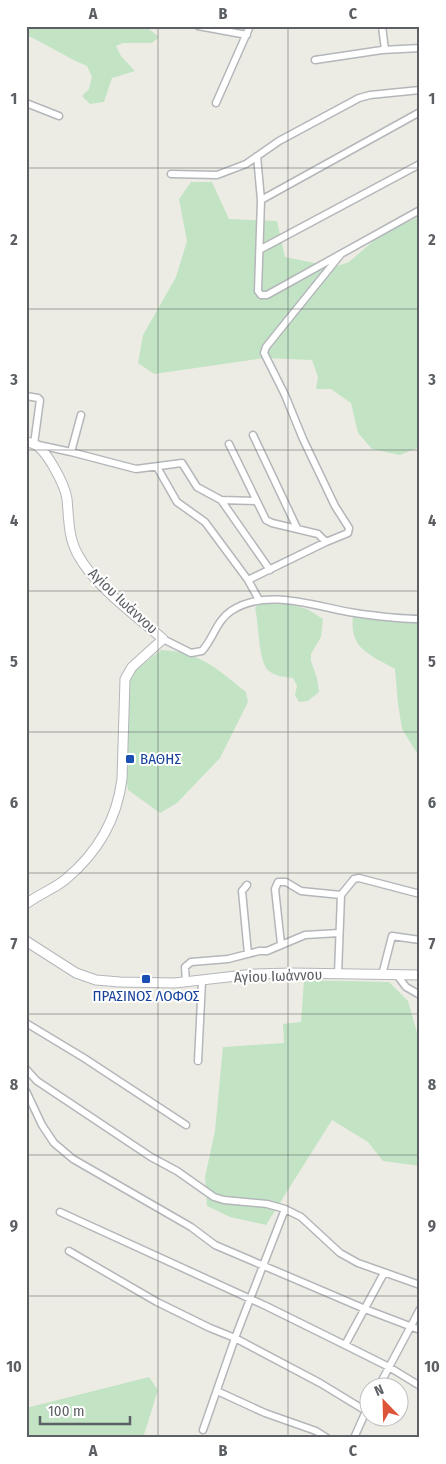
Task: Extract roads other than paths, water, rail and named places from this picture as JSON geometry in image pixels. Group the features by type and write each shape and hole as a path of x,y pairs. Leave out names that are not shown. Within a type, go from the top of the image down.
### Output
{"street":[{"path":"198,26 247,35"},
{"path":"216,103 250,26"},
{"path":"382,26 385,50"},
{"path":"315,60 385,50 420,48"},
{"path":"171,174 217,175 246,164 279,141 359,98 370,94 420,90"},
{"path":"26,103 59,116"},
{"path":"261,200 420,112"},
{"path":"257,156 261,200 261,249 258,291 261,296 267,295 420,210"},
{"path":"261,249 420,164"},
{"path":"248,580 348,533 349,528 335,506 264,353 266,347 341,254"},
{"path":"26,396 40,400 30,443 136,469 182,463 197,487 221,500 270,570"},
{"path":"71,452 80,415"},
{"path":"253,436 297,528"},
{"name":"Αγίου Ιωάννου","path":"26,904 66,879 89,856 110,826 120,795 122,779 125,679 132,667 163,639 122,604 86,568 72,543 67,500 63,486 44,453 30,443"},
{"path":"229,444 266,520 318,534 326,542"},
{"path":"156,467 177,502 205,522 248,580 259,600"},
{"path":"221,500 256,501"},
{"path":"163,639 191,653 202,651 210,642 220,622 229,612 259,600 286,601 354,613 420,619"},
{"path":"338,974 341,894 356,878 420,894"},
{"path":"282,944 275,888 278,882 286,882 301,891 341,894"},
{"path":"247,886 242,891 248,954"},
{"path":"186,982 185,967 187,964 228,959 274,949 305,935 339,933"},
{"path":"382,975 392,936 420,940"},
{"name":"Αγίου Ιωάννου","path":"26,941 76,974 96,980 130,983 186,982 254,974 420,975"},
{"path":"397,975 406,987 420,994"},
{"path":"198,1061 202,980"},
{"path":"26,1023 84,1058 186,1125"},
{"path":"26,1069 37,1081 214,1197 224,1200 267,1204 285,1209 301,1217 340,1252 358,1263 420,1285"},
{"path":"26,1091 54,1144 72,1159 190,1227 215,1244 365,1309 420,1330"},
{"path":"203,1430 235,1338 285,1209"},
{"path":"60,1212 250,1298 389,1367 420,1386"},
{"path":"69,1251 157,1302 235,1338 358,1403"},
{"path":"345,1345 384,1273"},
{"path":"384,1376 420,1308"},
{"path":"218,1390 265,1413 327,1438"},
{"path":"354,1438 359,1426"}],"place":[{"name":"ΒΑΘΗΣ","path":"130,759"},
{"name":"ΠΡΑΣΙΝΟΣ ΛΟΦΟΣ","path":"146,979"}]}
